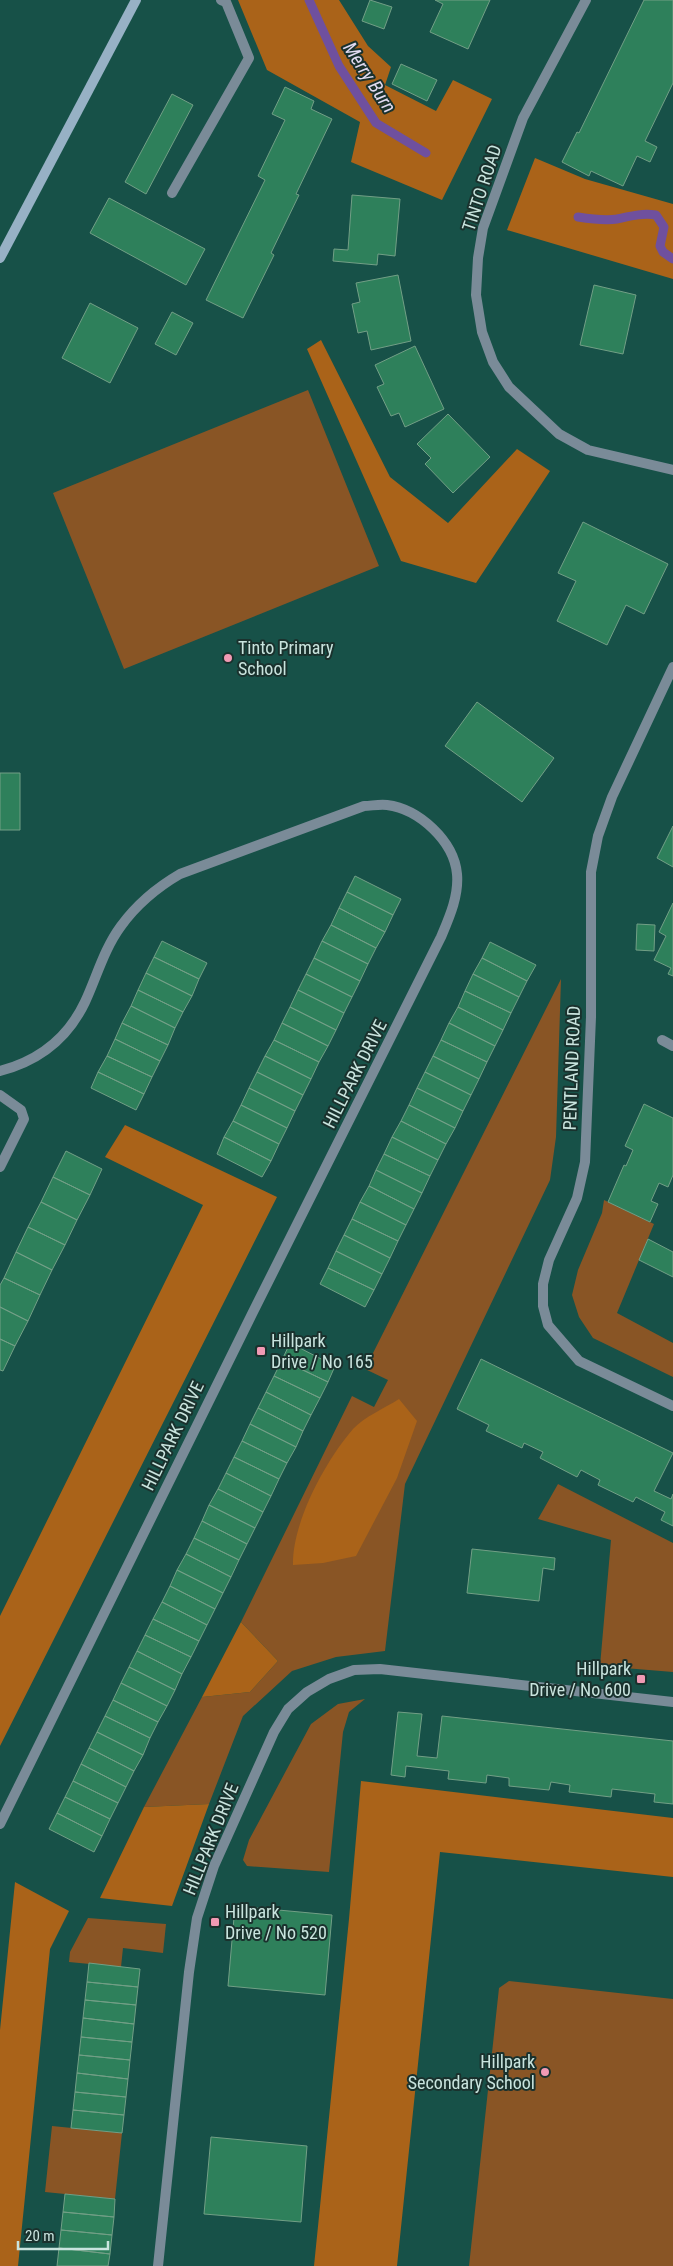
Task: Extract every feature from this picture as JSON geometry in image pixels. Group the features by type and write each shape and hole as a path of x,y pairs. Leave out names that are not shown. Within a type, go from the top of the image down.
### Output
{"main road":[{"path":"0,258 136,0"}],"street":[{"path":"172,193 249,58 226,2 222,0"},
{"name":"TINTO ROAD","path":"586,0 523,118 483,228 478,258 476,295 482,332 493,362 509,387 559,434 588,450 673,470"},
{"name":"PENTLAND ROAD","path":"673,667 612,796 598,836 592,872 585,1162 577,1198 549,1260 543,1284 543,1299 548,1325 579,1362 673,1406"},
{"name":"HILLPARK DRIVE","path":"0,1071 31,1060 50,1048 67,1032 85,1002 104,954 120,927 139,904 157,887 180,874 364,806 386,805 408,811 424,820 438,834 451,855 457,873 456,892 441,938 252,1314 0,1824"},
{"path":"662,1040 673,1046"},
{"path":"0,1096 21,1110 24,1119 0,1167"},
{"name":"HILLPARK DRIVE","path":"158,2266 188,1981 197,1918 214,1866 274,1732 288,1709 308,1692 330,1679 354,1670 380,1669 673,1702"}],"shaded area":[{"path":"238,0 339,0 368,46 391,67 385,85 436,111 453,80 492,99 442,200 351,162 360,122 267,70"},
{"path":"535,158 585,179 673,204 673,279 507,230"},
{"path":"321,340 390,477 448,523 517,449 550,471 476,583 401,561 307,349"},
{"path":"308,390 379,566 124,669 53,493"},
{"path":"561,979 556,1137 550,1180 405,1484 385,1651 336,1657 292,1671 243,1716 209,1804 144,1807 202,1697 250,1692 278,1661 241,1622 352,1396 374,1407 388,1380 365,1369"},
{"path":"125,1125 277,1197 0,1746 0,1616 203,1205 105,1157"},
{"path":"604,1200 654,1224 617,1313 673,1343 673,1377 593,1338 579,1317 572,1295 578,1270 602,1213"},
{"path":"399,1399 417,1421 397,1478 356,1556 323,1563 293,1565 294,1548 304,1511 312,1492 332,1457 353,1429"},
{"path":"558,1484 673,1543 673,1672 600,1666 611,1540 538,1519"},
{"path":"241,1622 278,1661 250,1692 202,1697"},
{"path":"365,1699 349,1712 343,1732 329,1872 247,1866 243,1860 249,1840 311,1724 338,1704"},
{"path":"361,1781 673,1818 673,1877 440,1852 397,2266 314,2266 349,1919"},
{"path":"209,1804 172,1906 100,1898 144,1807"},
{"path":"15,1882 69,1911 50,1949 18,2266 0,2266 0,2030"},
{"path":"88,1918 166,1924 163,1953 123,1948 121,1967 69,1962 70,1952"},
{"path":"509,1981 673,1999 673,2266 469,2266 499,1988"},
{"path":"52,2126 122,2133 115,2199 45,2192"}],"building":[{"path":"370,0 392,7 384,29 362,21"},
{"path":"435,0 490,0 468,49 430,32 443,4"},
{"path":"644,0 673,0 673,83 645,141 657,147 650,162 637,156 623,186 591,171 589,176 562,162 577,132 579,133"},
{"path":"401,64 437,80 427,101 392,84"},
{"path":"285,87 314,101 311,109 332,119 296,194 299,195 271,253 274,255 243,318 206,300 265,180 258,176 285,120 272,114"},
{"path":"172,94 193,105 146,194 125,182"},
{"path":"352,195 400,199 395,256 378,254 377,265 333,261 334,249 348,250"},
{"path":"109,198 205,249 186,285 90,233"},
{"path":"398,275 411,341 371,350 367,331 358,333 352,304 360,302 356,283"},
{"path":"594,285 636,295 623,354 580,345"},
{"path":"90,303 138,328 110,383 62,358"},
{"path":"172,312 193,323 176,355 155,344"},
{"path":"415,346 444,409 405,427 399,413 391,416 377,387 384,384 375,365"},
{"path":"448,414 490,457 453,493 425,464 431,458 417,444"},
{"path":"583,522 668,564 644,614 626,605 607,645 557,621 576,581 558,573"},
{"path":"477,702 554,758 522,802 445,746"},
{"path":"0,773 20,773 20,830 0,830"},
{"path":"673,826 673,867 657,858"},
{"path":"355,876 401,899 393,915 347,892"},
{"path":"347,892 393,915 385,932 339,908"},
{"path":"673,903 673,976 668,974 671,968 654,960 666,936 659,932"},
{"path":"339,908 385,932 376,948 331,925"},
{"path":"637,924 655,925 654,951 636,950"},
{"path":"331,925 376,948 368,964 322,941"},
{"path":"162,941 207,963 199,979 154,957"},
{"path":"322,941 368,964 360,981 314,958"},
{"path":"490,942 536,965 527,981 482,958"},
{"path":"154,957 199,979 192,996 146,973"},
{"path":"314,958 360,981 352,997 306,974"},
{"path":"482,958 527,981 519,997 473,974"},
{"path":"146,973 192,996 183,1012 138,990"},
{"path":"306,974 352,997 344,1013 298,990"},
{"path":"473,974 519,997 511,1013 465,991"},
{"path":"138,990 183,1012 175,1028 131,1006"},
{"path":"298,990 344,1013 336,1030 290,1007"},
{"path":"465,991 511,1013 503,1030 458,1007"},
{"path":"131,1006 175,1028 168,1045 122,1023"},
{"path":"290,1007 336,1030 328,1046 282,1023"},
{"path":"458,1007 503,1030 495,1046 449,1023"},
{"path":"122,1023 168,1045 160,1061 115,1039"},
{"path":"282,1023 328,1046 319,1062 274,1040"},
{"path":"449,1023 495,1046 487,1062 441,1040"},
{"path":"115,1039 160,1061 152,1077 107,1056"},
{"path":"274,1040 319,1062 311,1079 265,1056"},
{"path":"441,1040 487,1062 479,1079 433,1056"},
{"path":"107,1056 152,1077 144,1094 98,1072"},
{"path":"265,1056 311,1079 303,1095 257,1072"},
{"path":"433,1056 479,1079 471,1095 425,1072"},
{"path":"98,1072 144,1094 136,1110 91,1088"},
{"path":"257,1072 303,1095 295,1111 249,1088"},
{"path":"425,1072 471,1095 463,1111 417,1088"},
{"path":"249,1088 295,1111 287,1128 241,1105"},
{"path":"417,1088 463,1111 455,1128 409,1105"},
{"path":"644,1104 673,1118 673,1175 668,1187 659,1183 651,1201 658,1204 650,1222 608,1202 624,1165 626,1166 633,1150 625,1146"},
{"path":"241,1105 287,1128 279,1144 233,1121"},
{"path":"409,1105 455,1128 446,1144 401,1121"},
{"path":"233,1121 279,1144 271,1161 224,1137"},
{"path":"401,1121 446,1144 438,1160 392,1137"},
{"path":"224,1137 271,1161 262,1177 217,1154"},
{"path":"392,1137 438,1160 430,1176 384,1154"},
{"path":"66,1151 102,1169 90,1195 53,1177"},
{"path":"384,1154 430,1176 422,1193 376,1170"},
{"path":"376,1170 422,1193 414,1209 369,1186"},
{"path":"53,1177 90,1195 77,1220 41,1202"},
{"path":"369,1186 414,1209 406,1225 360,1202"},
{"path":"41,1202 77,1220 65,1245 28,1227"},
{"path":"360,1202 406,1225 398,1241 352,1219"},
{"path":"352,1219 398,1241 390,1258 344,1235"},
{"path":"28,1227 65,1245 52,1270 16,1252"},
{"path":"344,1235 390,1258 382,1274 336,1251"},
{"path":"648,1239 673,1252 673,1277 639,1260"},
{"path":"336,1251 382,1274 374,1290 328,1268"},
{"path":"16,1252 52,1270 40,1295 4,1278"},
{"path":"328,1268 374,1290 365,1307 320,1284"},
{"path":"4,1278 40,1295 28,1321 0,1307 0,1285"},
{"path":"0,1307 28,1321 15,1346 0,1339"},
{"path":"0,1339 15,1346 3,1371 0,1370"},
{"path":"290,1343 335,1366 328,1382 282,1360"},
{"path":"481,1359 673,1453 654,1491 671,1499 673,1494 673,1526 661,1520 665,1512 636,1497 633,1502 598,1485 600,1480 581,1470 577,1477 540,1458 543,1452 524,1443 522,1448 486,1431 489,1425 457,1409"},
{"path":"282,1360 328,1382 320,1398 274,1376"},
{"path":"274,1376 320,1398 311,1415 266,1392"},
{"path":"266,1392 311,1415 303,1431 258,1408"},
{"path":"258,1408 303,1431 296,1447 250,1424"},
{"path":"250,1424 296,1447 287,1463 242,1441"},
{"path":"242,1441 287,1463 279,1479 234,1457"},
{"path":"234,1457 279,1479 271,1496 226,1473"},
{"path":"226,1473 271,1496 263,1512 218,1489"},
{"path":"218,1489 263,1512 255,1528 209,1505"},
{"path":"209,1505 255,1528 247,1544 202,1521"},
{"path":"202,1521 247,1544 239,1560 194,1538"},
{"path":"194,1538 239,1560 231,1577 186,1554"},
{"path":"472,1549 555,1558 554,1570 543,1568 539,1601 467,1593"},
{"path":"186,1554 231,1577 223,1593 177,1570"},
{"path":"177,1570 223,1593 215,1609 170,1586"},
{"path":"170,1586 215,1609 207,1625 162,1602"},
{"path":"162,1602 207,1625 199,1641 153,1619"},
{"path":"153,1619 199,1641 191,1657 145,1635"},
{"path":"145,1635 191,1657 182,1674 137,1651"},
{"path":"137,1651 182,1674 175,1690 129,1667"},
{"path":"129,1667 175,1690 167,1706 121,1683"},
{"path":"121,1683 167,1706 158,1722 113,1700"},
{"path":"113,1700 158,1722 150,1738 105,1716"},
{"path":"398,1712 422,1714 417,1756 437,1758 442,1716 673,1741 673,1804 654,1802 655,1794 612,1789 611,1797 569,1792 570,1785 551,1782 549,1790 509,1786 509,1778 487,1775 486,1783 448,1779 449,1771 406,1766 405,1777 391,1775"},
{"path":"105,1716 150,1738 143,1755 97,1732"},
{"path":"97,1732 143,1755 134,1771 89,1748"},
{"path":"89,1748 134,1771 126,1787 81,1764"},
{"path":"81,1764 126,1787 118,1803 73,1781"},
{"path":"73,1781 118,1803 110,1819 65,1797"},
{"path":"65,1797 110,1819 102,1836 57,1813"},
{"path":"57,1813 102,1836 94,1852 49,1829"},
{"path":"235,1906 332,1915 325,1995 228,1986"},
{"path":"89,1963 140,1969 138,1987 87,1982"},
{"path":"87,1982 138,1987 136,2005 85,2000"},
{"path":"85,2000 136,2005 134,2024 83,2018"},
{"path":"83,2018 134,2024 132,2042 81,2037"},
{"path":"81,2037 132,2042 130,2060 79,2055"},
{"path":"79,2055 130,2060 128,2079 77,2073"},
{"path":"77,2073 128,2079 126,2097 75,2092"},
{"path":"75,2092 126,2097 124,2115 73,2110"},
{"path":"73,2110 124,2115 122,2133 71,2128"},
{"path":"211,2137 307,2146 301,2222 204,2214"},
{"path":"65,2194 115,2199 114,2217 63,2212"},
{"path":"63,2212 114,2217 112,2235 61,2230"},
{"path":"61,2230 112,2235 110,2254 59,2248"},
{"path":"59,2248 110,2254 108,2266 57,2266"}],"waterway":[{"name":"Merry Burn","path":"309,0 339,66 376,123 426,153"},
{"name":"Merry Burn","path":"578,217 607,220 641,215 656,215 664,227 660,246 663,252 673,259"}],"place":[{"name":"Tinto Primary School","path":"228,658"},
{"name":"Hillpark Drive / No 165","path":"261,1351"},
{"name":"Hillpark Drive / No 600","path":"641,1679"},
{"name":"Hillpark Drive / No 520","path":"215,1922"},
{"name":"Hillpark Secondary School","path":"545,2072"}]}
